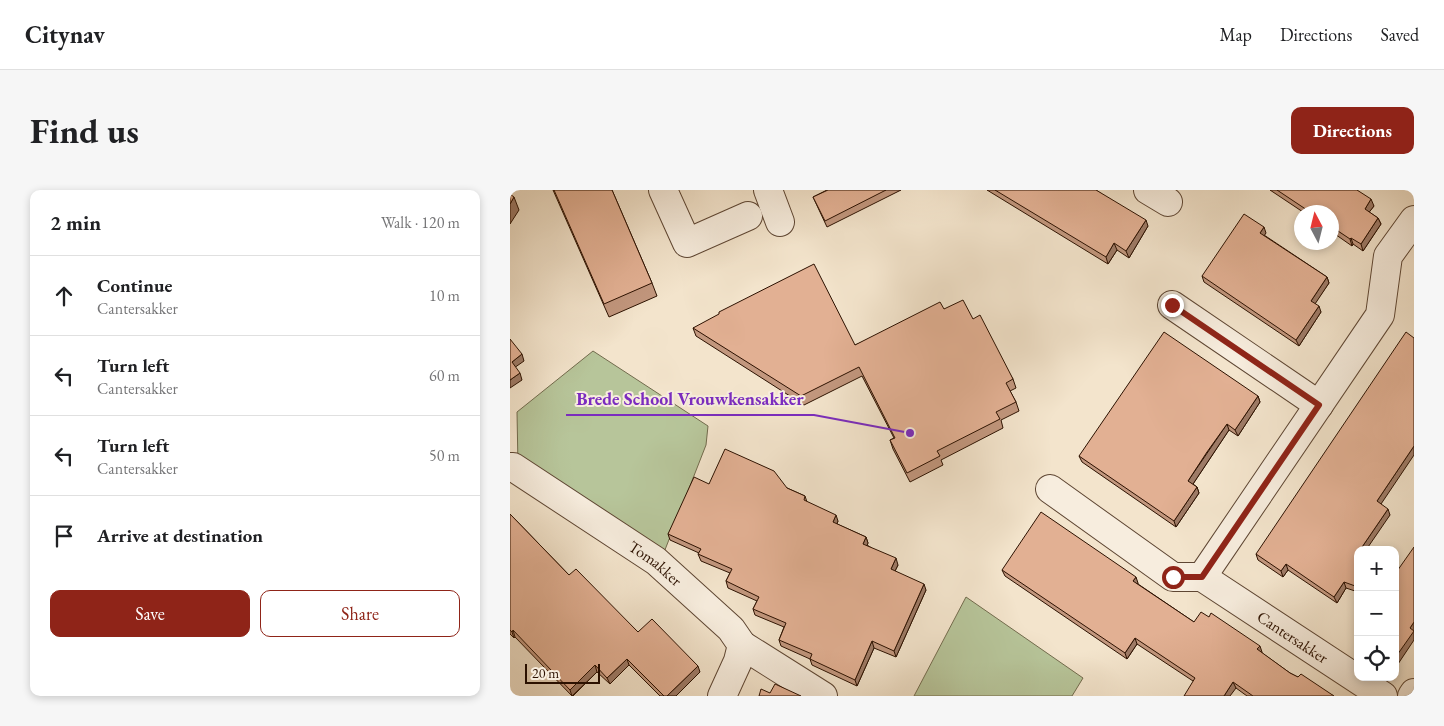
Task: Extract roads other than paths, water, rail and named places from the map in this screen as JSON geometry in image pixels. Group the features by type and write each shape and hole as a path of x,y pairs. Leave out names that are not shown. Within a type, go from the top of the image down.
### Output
{"street":[{"path":"663,190 687,243 748,216"},
{"path":"768,190 780,222"},
{"path":"1050,489 1173,577 1202,577 1380,315 1388,256 1414,220"},
{"path":"1172,305 1319,405"},
{"name":"Tomakker","path":"510,467 513,467 656,561 731,629 742,645"},
{"name":"Cantersakker","path":"1202,577 1384,696"},
{"path":"722,696 738,662 742,645 822,696"}],"place":[{"name":"Brede School Vrouwkensakker","path":"910,433"}]}
